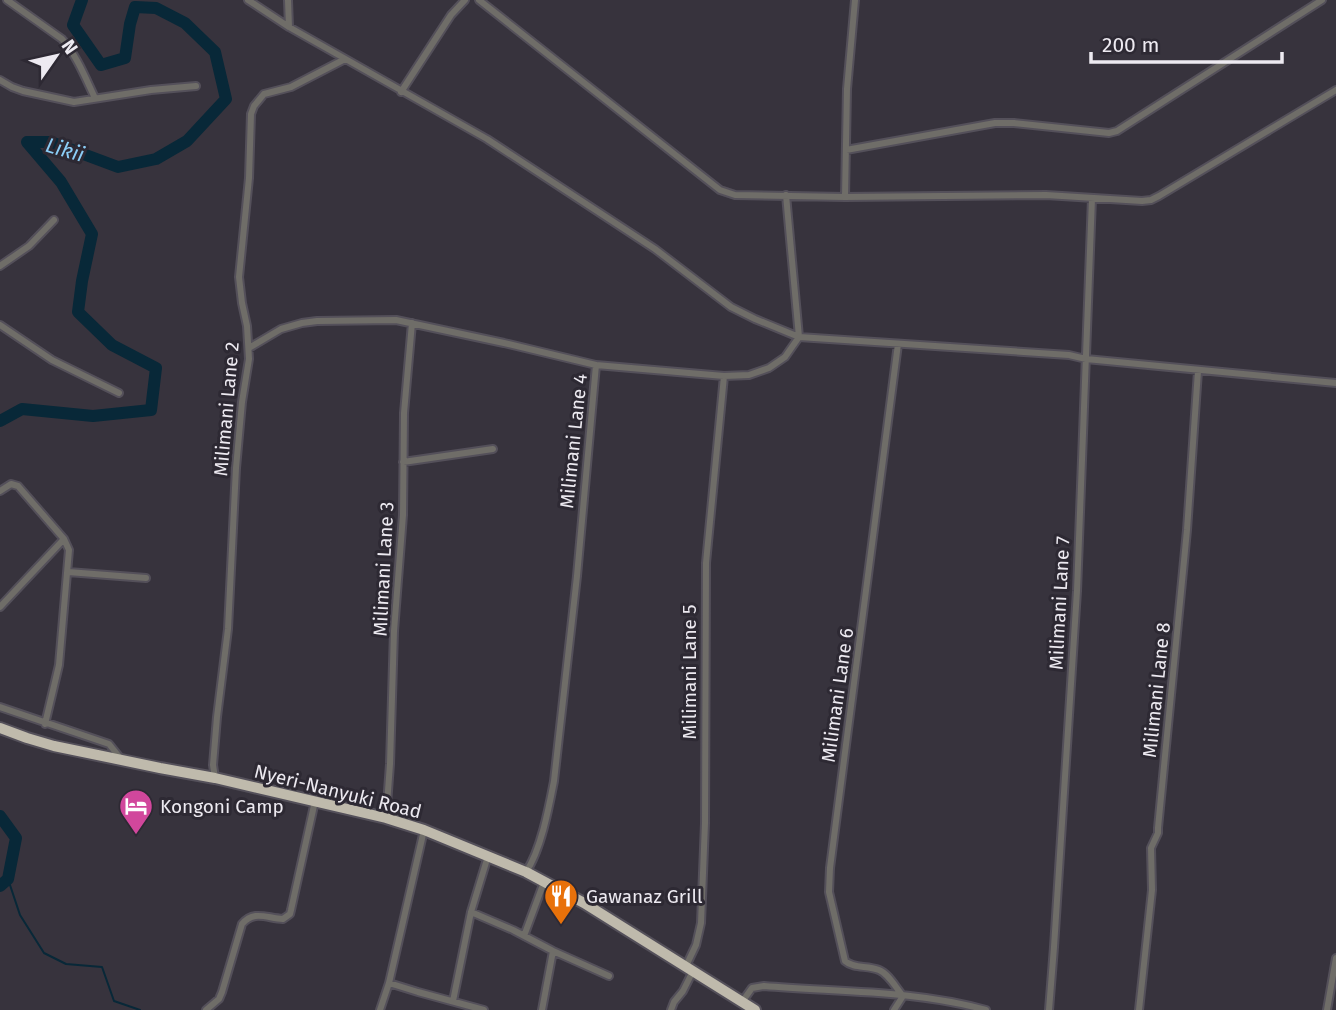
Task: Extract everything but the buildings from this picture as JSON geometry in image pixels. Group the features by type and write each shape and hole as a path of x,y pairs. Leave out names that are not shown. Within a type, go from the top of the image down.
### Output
{"highway":[{"name":"Nyeri-Nanyuki Road","path":"0,728 54,746 215,778 386,818 424,830 526,872 621,925 755,1010"}],"street":[{"path":"0,8 8,0 62,39 76,57 95,99"},
{"path":"248,0 345,60 487,139 655,248 731,307 799,337 1069,355 1198,371 1336,383"},
{"path":"288,0 289,27"},
{"path":"401,92 451,15 465,0"},
{"path":"479,0 720,190 735,195 1046,195 1151,200 1336,90"},
{"path":"845,197 847,89 855,0"},
{"path":"846,150 995,123 1113,132 1322,0"},
{"name":"Milimani Lane 2","path":"215,778 213,765 217,717 228,629 236,459 249,348 239,277 249,178 251,114 264,94 291,87 345,60"},
{"path":"0,80 12,87 74,102 196,86"},
{"path":"596,365 724,376 749,375 769,368 785,357 799,337 786,195"},
{"name":"Milimani Lane 7","path":"1049,1010 1077,592 1092,198"},
{"path":"0,266 29,246 54,220"},
{"name":"Milimani Lane 4","path":"249,348 281,329 317,321 396,320 596,365 577,576 554,781 535,855 526,872"},
{"name":"Milimani Lane 3","path":"386,818 402,515 404,413 412,323"},
{"path":"0,325 52,360 120,393"},
{"name":"Milimani Lane 6","path":"898,344 832,850 829,892 845,961 851,965 879,970 903,996"},
{"name":"Milimani Lane 8","path":"1139,1010 1149,932 1151,848 1158,828 1187,530 1198,371"},
{"name":"Milimani Lane 5","path":"671,1010 683,991 701,923 705,823 706,563 724,376"},
{"path":"403,462 494,449"},
{"path":"0,491 11,484 18,486 64,539 69,550 59,665 45,723"},
{"path":"0,607 64,539"},
{"path":"68,572 146,578"},
{"path":"0,707 109,744 121,760"},
{"path":"206,1010 221,996 245,920 254,915 283,919 290,914 315,801"},
{"path":"380,1010 389,983 424,830"},
{"path":"453,1001 471,912 488,856"},
{"path":"524,936 544,882"},
{"path":"471,912 609,976"},
{"path":"542,1010 553,951"},
{"path":"1327,1010 1336,958"},
{"path":"389,983 484,1010"},
{"path":"742,1002 749,990 759,986 903,996 956,1002 986,1010"},
{"path":"894,1010 903,996"}],"waterway":[{"name":"Likii","path":"0,421 22,409 93,416 151,410 156,368 112,345 78,312 92,234 61,182 27,142 51,142 118,167 156,159 187,141 226,99 215,52 185,23 156,8 135,7 125,58 101,65 73,25 82,0"},
{"name":"Likii","path":"0,816 16,838 8,879 0,886"},
{"path":"8,879 20,915 44,953 66,964 102,967 114,1001 140,1010"}],"place":[{"name":"Kongoni Camp","path":"136,836"},
{"name":"Gawanaz Grill","path":"561,926"}]}
